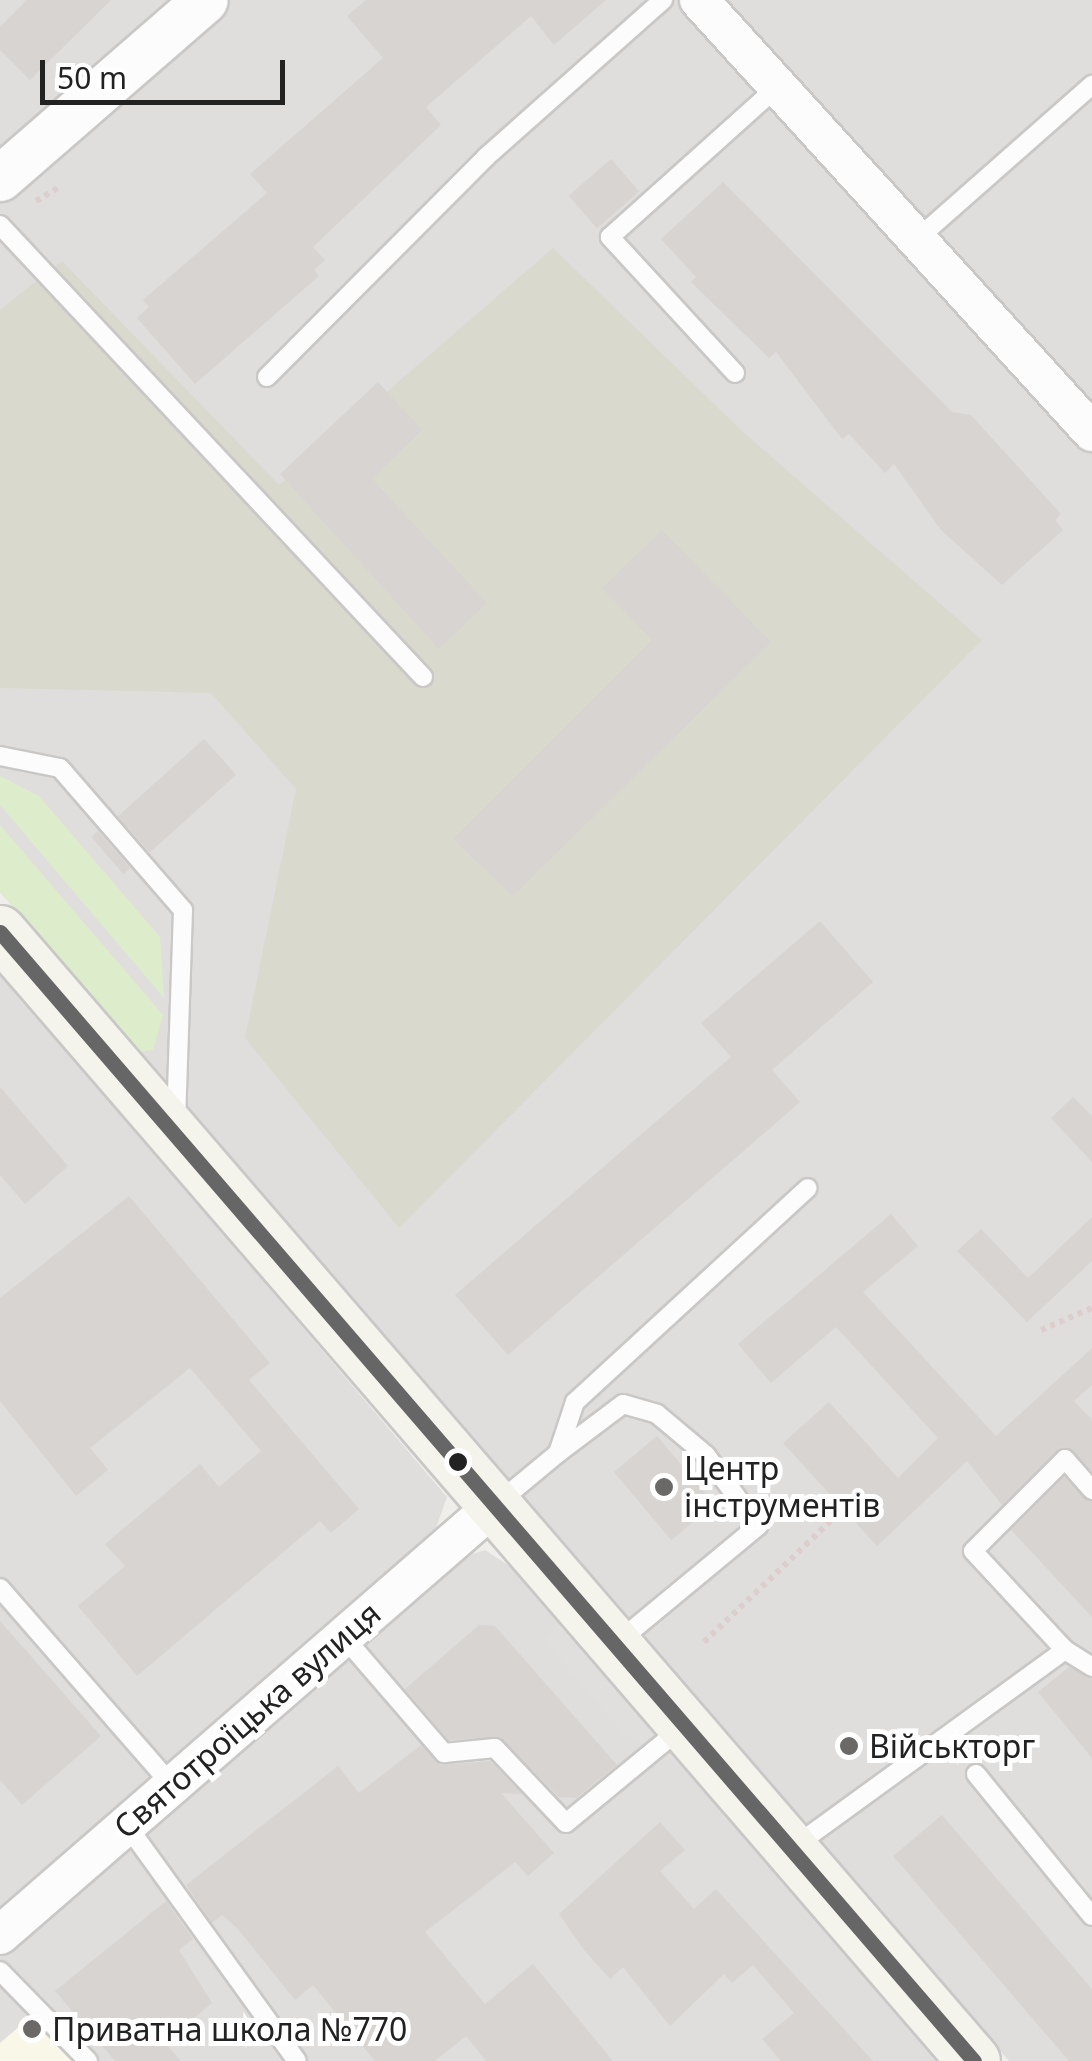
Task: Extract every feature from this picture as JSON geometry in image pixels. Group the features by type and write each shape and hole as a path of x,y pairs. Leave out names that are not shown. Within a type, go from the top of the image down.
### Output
{"main road":[{"path":"0,933 974,2061"}],"street":[{"path":"0,178 205,0"},
{"path":"698,0 1092,432"},
{"name":"Святотроїцька вулиця","path":"0,1935 494,1506"}],"lane":[{"path":"267,377 486,157 662,0"},
{"path":"916,240 1092,85"},
{"path":"735,373 610,237 778,87"},
{"path":"0,224 423,677"},
{"path":"0,756 60,768 183,910 175,1136"},
{"path":"558,1453 575,1402 808,1188"},
{"path":"494,1506 624,1404 657,1414 706,1455 758,1526 614,1644"},
{"path":"1092,1490 1064,1459 972,1551 1065,1650 1092,1667"},
{"path":"0,1588 172,1786"},
{"path":"343,1636 444,1753 495,1748 566,1822 686,1724"},
{"path":"791,1850 1065,1650"},
{"path":"976,1774 1092,1916"},
{"path":"126,1824 297,2061"},
{"path":"0,1970 88,2061"}],"path":[{"path":"1041,1330 1092,1308"},
{"path":"704,1642 837,1515"}],"shaded area":[{"path":"0,0 1092,0 1092,2061 1009,2061 0,892"},
{"path":"553,248 743,432 982,640 399,1228 245,1038 296,789 211,693 0,688 0,310 62,261 279,485"},
{"path":"0,972 447,1497 434,1534 0,1910"},
{"path":"485,1550 511,1567 938,2061 0,2061 0,1957 460,1558"},
{"path":"560,1625 656,1735 645,1744 626,1736 543,1639"},
{"name":"Приватна школа №770","path":"34,2014 74,2061 0,2061 0,2043"}],"green space":[{"path":"0,776 39,796 160,937 164,998 0,805"},
{"path":"0,825 163,1015 153,1050 139,1052 0,892"}],"building":[{"path":"27,0 111,0 30,80 0,50 0,27"},
{"path":"366,0 606,0 554,45 531,16 426,107 441,125 313,247 325,260 314,270 319,276 195,384 137,318 149,307 143,300 267,193 250,174 383,58 347,16"},
{"path":"611,159 639,191 597,228 569,196"},
{"path":"723,182 952,412 971,415 1061,514 1055,520 1063,530 1002,585 941,530 894,464 885,473 849,434 842,439 776,352 769,358 691,282 696,277 661,239"},
{"path":"378,382 422,430 372,479 487,603 439,649 280,474"},
{"path":"662,530 771,642 513,896 453,839 652,640 602,588"},
{"path":"204,739 236,775 150,852 118,817"},
{"path":"98,831 130,868 123,874 91,837"},
{"path":"820,921 873,982 772,1070 800,1102 508,1355 455,1295 731,1057 701,1023"},
{"path":"0,1087 68,1166 25,1204 0,1175"},
{"path":"1073,1097 1092,1116 1092,1162 1051,1118"},
{"path":"129,1196 270,1363 249,1380 359,1509 331,1533 320,1521 137,1676 78,1606 125,1566 105,1544 200,1464 219,1487 261,1451 190,1368 90,1448 108,1470 76,1496 0,1401 0,1298"},
{"path":"891,1214 918,1246 863,1292 996,1436 1092,1348 1092,1385 1074,1401 1092,1420 1092,1471 1061,1447 1002,1505 967,1461 877,1546 783,1443 829,1402 898,1478 938,1438 836,1327 771,1383 738,1344"},
{"path":"1092,1217 1092,1261 1027,1322 957,1251 981,1229 1028,1278"},
{"name":"Центр інструментів","path":"657,1436 714,1504 671,1540 614,1472"},
{"path":"1064,1477 1092,1502 1092,1617 1011,1530"},
{"path":"0,1621 101,1736 22,1805 0,1780"},
{"path":"479,1625 495,1626 617,1765 576,1798 559,1797 500,1737 449,1740 405,1689"},
{"path":"1069,1667 1092,1679 1092,1758 1038,1692"},
{"path":"421,1745 440,1765 490,1761 522,1794 501,1793 554,1853 528,1876 515,1862 425,1932 485,2004 533,1964 613,2061 486,2061 466,2036 435,2061 375,2061 313,1985 295,2000 237,1928 222,1915 212,1923 186,1885 338,1766 359,1793"},
{"path":"942,1815 1092,1989 1092,2061 1069,2061 893,1856"},
{"path":"660,1822 685,1850 660,1871 694,1909 716,1889 873,2061 781,2061 762,2039 794,2013 753,1965 732,1983 724,1974 670,2026 623,1967 610,1979 584,1950 559,1914"},
{"path":"166,1901 193,1939 179,1950 212,2003 165,2043 181,2061 115,2061 55,1991"}],"transit line":[{"path":"0,932 974,2061"}],"place":[{"name":"Центр інструментів","path":"664,1487"},
{"name":"Військторг","path":"849,1746"},
{"name":"Приватна школа №770","path":"32,2029"}]}
